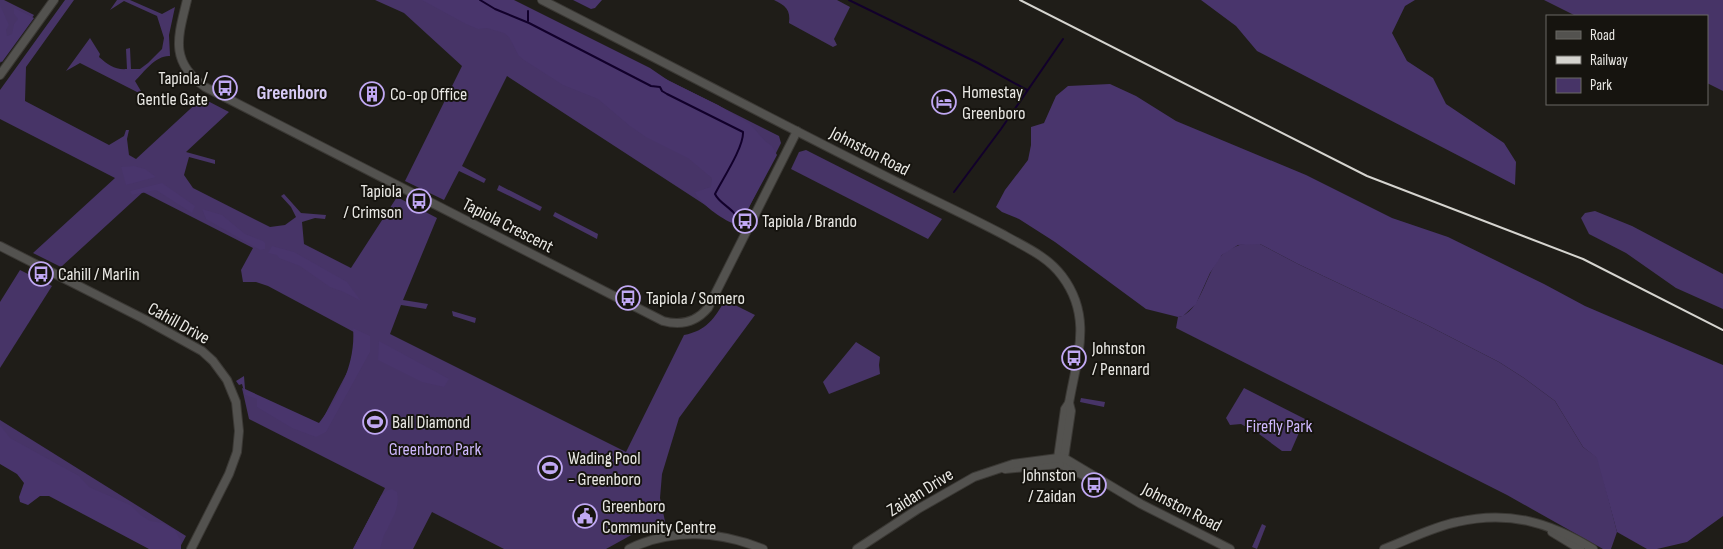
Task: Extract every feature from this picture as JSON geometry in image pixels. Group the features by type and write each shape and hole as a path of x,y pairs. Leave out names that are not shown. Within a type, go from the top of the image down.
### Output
{"street":[{"path":"0,75 54,0"},
{"name":"Tapiola Crescent","path":"187,0 179,35 180,56 186,69 205,87 663,322 682,324 695,320 708,308 797,131"},
{"name":"Johnston Road","path":"542,0 797,131 968,216 1044,257 1054,266 1071,290 1077,301 1080,315 1080,338 1069,403 1065,409 1061,460 1141,504 1230,549"},
{"name":"Cahill Drive","path":"0,246 144,319 202,351 213,360 227,380 236,402 239,431 237,452 229,474 191,549"},
{"name":"Zaidan Drive","path":"857,549 918,509 974,477 1013,464 1061,460"},
{"path":"1384,549 1456,522 1496,517 1515,518 1556,529 1593,549"},
{"path":"1532,522 1580,549"},
{"path":"629,549 665,537 705,534 742,541 763,549"}],"green space":[{"path":"0,0 4,0 34,15 0,63"},
{"name":"Greenboro Park","path":"65,0 74,0 26,67 25,101 109,145 124,136 126,130 129,130 127,139 129,155 136,159 202,98 229,112 186,152 215,160 215,164 189,157 184,175 193,188 270,227 285,225 296,217 291,207 281,196 284,194 301,213 326,215 325,219 315,218 302,222 304,244 351,268 397,197 437,218 403,300 428,304 426,309 401,305 390,334 626,452 684,335 692,333 709,323 725,300 755,315 679,418 662,474 660,498 666,526 635,533 606,549 504,549 432,512 413,549 353,549 385,488 249,419 242,388 318,428 365,338 268,286 256,282 243,282 241,270 253,248 143,192 61,267 33,253 115,178 0,119 0,90"},
{"path":"117,0 130,0 162,14 175,7 169,35 170,56 165,56 155,61 135,81 145,98 143,100 137,92 80,63 66,71 90,38 100,54 99,57 109,65 119,69 127,69 126,49 130,48 131,69 140,69 162,49 164,38 157,16 124,1 110,10"},
{"path":"375,0 509,0 779,136 781,143 739,227 507,76 462,166 486,179 484,183 459,171 444,200 405,181 462,66 404,13"},
{"path":"774,0 837,0 850,7 834,39 837,45 833,47 789,23 788,11"},
{"path":"1544,0 1723,0 1723,91 1708,84 1708,15 1574,15"},
{"path":"806,150 942,219 928,239 791,169 799,152"},
{"path":"499,185 542,207 540,211 497,190"},
{"path":"1595,211 1632,226 1723,274 1723,309 1676,288 1626,253 1589,234 1581,218 1585,213"},
{"path":"555,212 598,234 597,239 553,216"},
{"path":"1260,244 1499,362 1555,401 1583,447 1598,458 1617,532 1611,549 1603,549 1507,495 1176,328 1178,317 1186,314 1198,300 1212,270 1223,254 1239,245"},
{"path":"20,270 52,286 0,368 0,302"},
{"path":"452,311 476,318 475,323 453,316"},
{"path":"856,342 880,357 880,374 829,394 823,382"},
{"name":"Firefly Park","path":"1244,388 1305,419 1291,451 1282,451 1259,434 1241,424 1230,425 1226,418"},
{"path":"1081,398 1105,402 1104,407 1080,402"},
{"path":"0,420 186,536 179,549 0,451"},
{"path":"1262,524 1266,526 1257,549 1252,547"}],"shaded area":[{"path":"422,0 514,0 650,68 669,81 718,105 750,124 772,146 777,155 741,222 735,223 724,219 711,210 697,196 695,192 711,187 712,178 688,158 646,137 598,99 563,85 524,60 519,56 509,37 504,33 487,28 478,29"},
{"path":"573,0 602,0 595,8 591,9"},
{"path":"1201,0 1415,0 1405,6 1392,33 1407,61 1433,78 1446,104 1504,143 1516,162 1515,185 1257,51 1236,26"},
{"path":"0,5 9,25 6,30 7,36 12,34 14,24 18,19 14,14 14,8 34,18 2,62 0,61"},
{"path":"1110,84 1136,96 1176,121 1306,175 1392,218 1448,237 1585,306 1723,365 1723,516 1687,542 1657,549 1647,549 1617,532 1597,458 1583,447 1555,401 1499,362 1260,244 1238,245 1222,255 1210,273 1196,304 1183,316 1178,317 1146,309 1055,242 996,207 1005,190 1028,160 1031,145 1031,127 1044,123 1056,96 1068,86"},
{"path":"134,166 145,169 156,177 126,185 121,167"},
{"path":"162,183 195,206 192,213 156,190 132,195 130,191"},
{"path":"202,209 222,215 245,234 263,241 265,249 260,250 206,219"},
{"path":"272,246 294,252 347,282 361,301 330,287 300,266 279,258 277,255 268,253"},
{"path":"353,328 370,336 370,352 326,432 316,437 292,428 257,407 257,399 245,395 242,384 239,385 236,381 244,376 245,389 319,423 333,402 345,378 352,354"},
{"path":"379,341 449,379 444,387 422,382 378,360"},
{"path":"0,425 10,438 79,476 89,487 130,505 150,521 163,523 175,530 181,541 181,549 149,549 49,496 40,496 28,505 20,502 19,497 24,483 17,474 0,464"},
{"name":"Wading Pool - Greenboro","path":"551,461 561,466 555,468 552,475 545,471 544,466 546,462"},
{"path":"392,489 397,492 397,508 384,534 380,549 353,549 381,496"}],"waterway":[{"path":"480,0 651,86 660,87 667,94 743,132 736,155 715,194 734,213 738,221"},
{"path":"849,0 978,63 1027,90"},
{"path":"528,11 528,21"},
{"path":"954,192 1001,129 1063,39"}],"railway":[{"path":"1020,0 1367,176 1583,259 1723,330"}],"place":[{"name":"Tapiola / Gentle Gate","path":"225,88"},
{"name":"Co-op Office","path":"372,94"},
{"name":"Homestay Greenboro","path":"944,102"},
{"name":"Tapiola / Crimson","path":"419,201"},
{"name":"Tapiola / Brando","path":"745,221"},
{"name":"Cahill / Marlin","path":"41,274"},
{"name":"Tapiola / Somero","path":"628,298"},
{"name":"Johnston / Pennard","path":"1074,358"},
{"name":"Ball Diamond","path":"375,422"},
{"name":"Wading Pool - Greenboro","path":"550,468"},
{"name":"Johnston / Zaidan","path":"1094,485"},
{"name":"Greenboro Community Centre","path":"585,516"}],"district":[{"name":"Greenboro","path":"292,92"}]}
